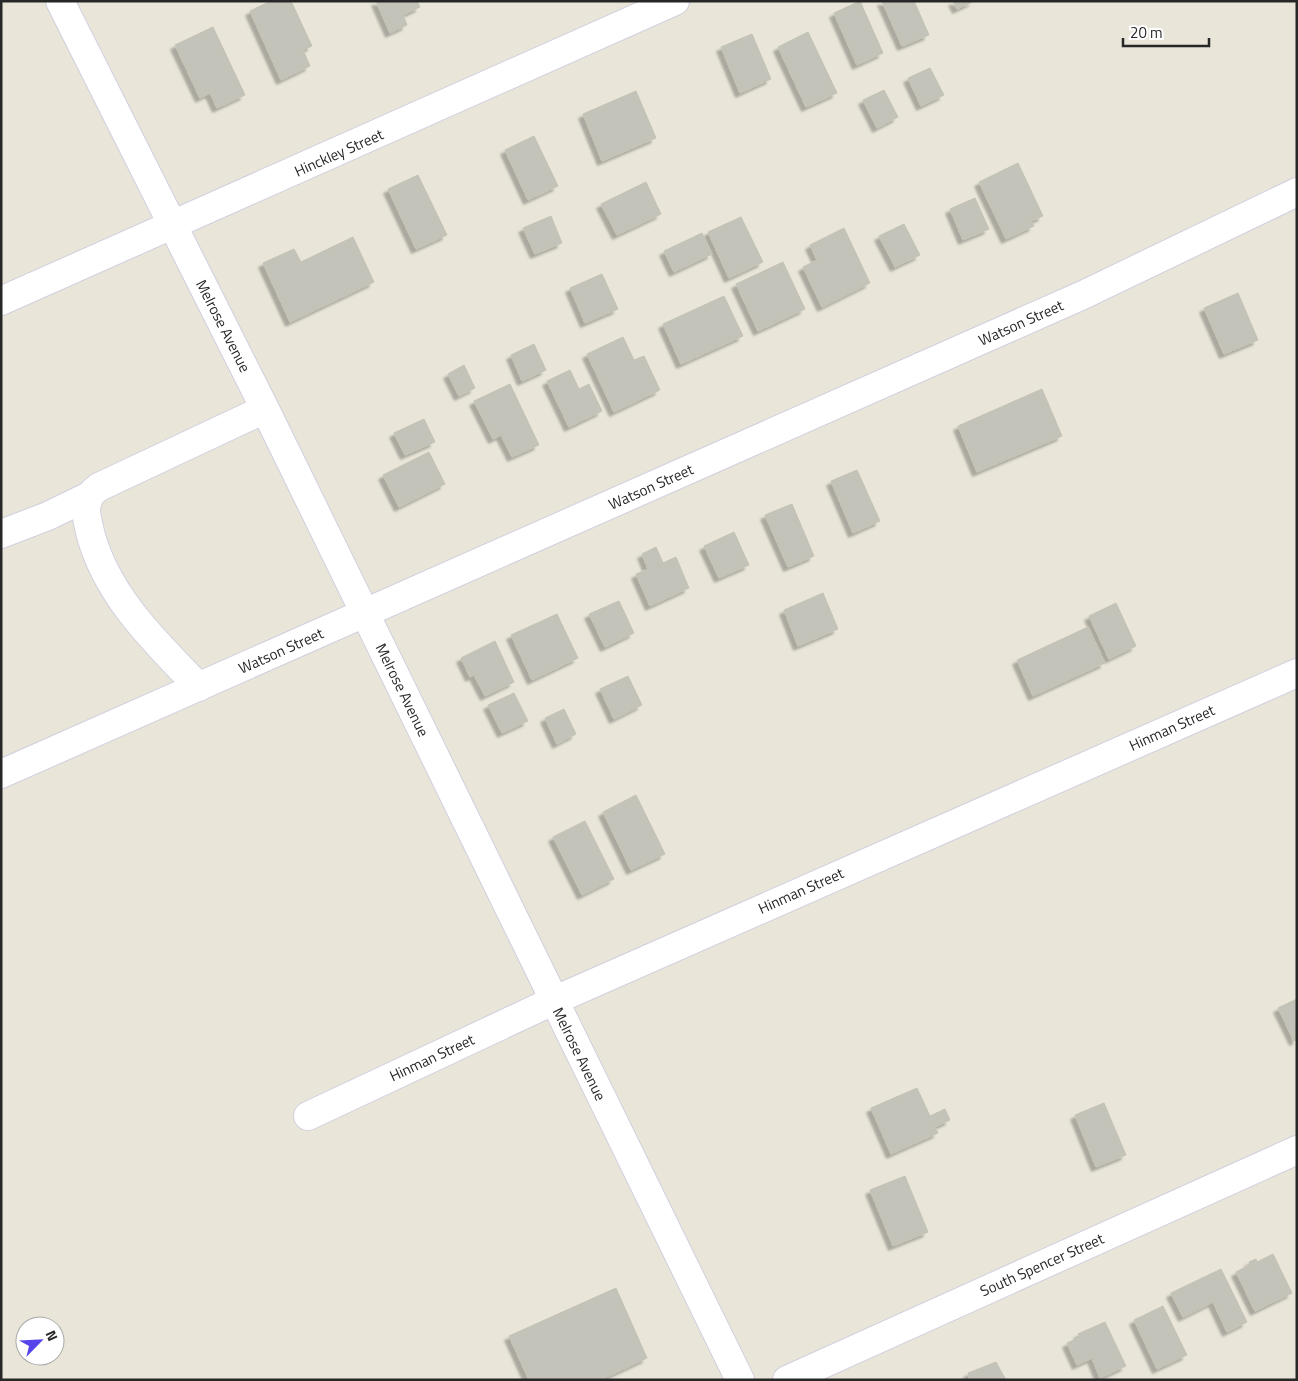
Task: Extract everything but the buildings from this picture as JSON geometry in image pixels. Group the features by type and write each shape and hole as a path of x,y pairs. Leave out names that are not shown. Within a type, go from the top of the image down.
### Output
{"street":[{"name":"Melrose Avenue","path":"60,1 265,409 740,1380"},
{"name":"Hinckley Street","path":"1,301 675,1"},
{"name":"Watson Street","path":"1,774 1083,295 1297,192"},
{"path":"1,534 48,516 89,496 99,487 265,409"},
{"path":"89,496 85,510 95,550 116,592 149,636 199,687"},
{"name":"Hinman Street","path":"308,1116 553,1001 1297,673"},
{"name":"South Spencer Street","path":"787,1380 1297,1150"}]}
